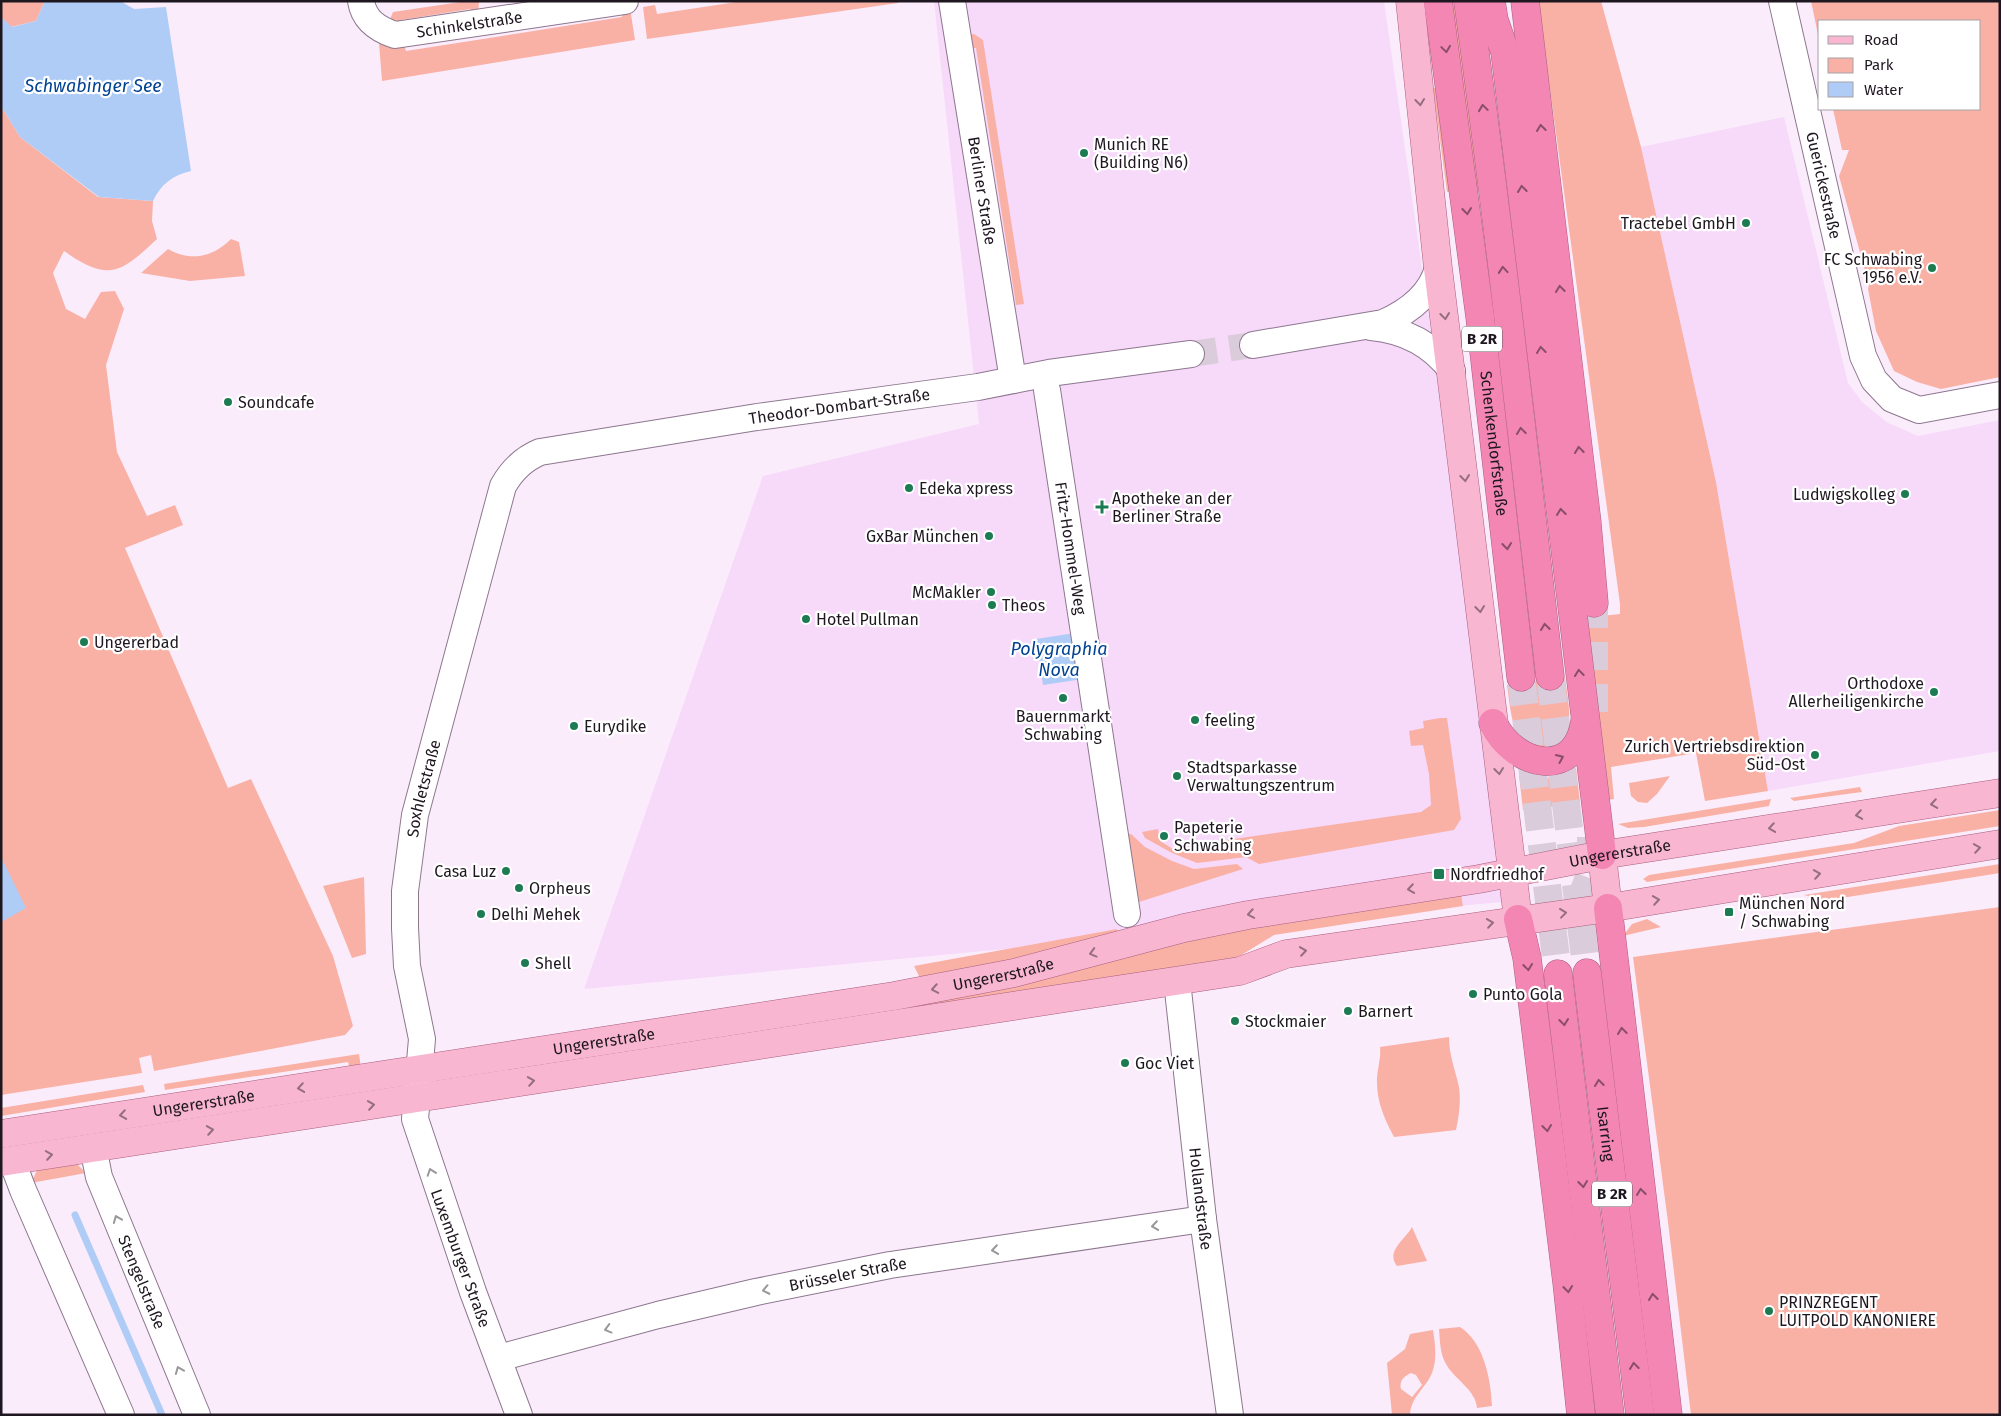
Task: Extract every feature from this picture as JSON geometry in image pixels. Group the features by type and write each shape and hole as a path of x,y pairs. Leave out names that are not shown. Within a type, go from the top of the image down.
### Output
{"highway":[{"name":"Schenkendorfstraße","path":"1438,1 1476,288 1521,677"},
{"name":"Schenkendorfstraße","path":"1468,1 1499,226 1507,310 1550,676"},
{"path":"1491,1 1494,20 1505,52"},
{"path":"1506,1 1508,16 1505,52 1602,854"},
{"path":"1525,1 1587,524 1594,603"},
{"path":"1493,723 1501,736 1518,752 1541,762 1556,761 1567,755 1580,738 1585,722"},
{"path":"1608,908 1668,1415"},
{"path":"1518,919 1527,958 1581,1415"},
{"name":"Isarring","path":"1587,973 1640,1415"},
{"name":"Isarring","path":"1558,974 1610,1415"}],"main road":[{"path":"1410,1 1438,268 1518,919"},
{"name":"Ungererstraße","path":"1,1134 944,987 1040,967 1217,921 1511,872 1602,854 2000,794"},
{"name":"Ungererstraße","path":"7,1162 1240,971 1286,954 1518,919 1608,908 2000,844"},
{"path":"1602,854 1608,908"}],"street":[{"name":"Schinkelstraße","path":"361,1 363,13 368,20 384,31 395,35 625,1"},
{"name":"Berliner Straße","path":"952,1 1013,380"},
{"name":"Guerickestraße","path":"1782,1 1864,356 1874,380 1892,399 1919,410 2000,395"},
{"path":"1254,345 1370,327 1394,318 1418,301 1432,285 1438,268"},
{"path":"1370,327 1396,331 1424,344 1439,356 1452,372"},
{"name":"Theodor-Dombart-Straße","path":"503,486 520,464 529,456 540,452 757,417 1190,354"},
{"name":"Fritz-Hommel-Weg","path":"1048,390 1127,914"},
{"name":"Soxhletstraße","path":"415,1098 422,1039 407,966 405,891 415,816 503,486"},
{"name":"Hollandstraße","path":"1177,981 1203,1219 1228,1414"},
{"name":"Luxemburger Straße","path":"415,1098 415,1119 423,1148 472,1292 499,1358 519,1415"},
{"name":"Stengelstraße","path":"93,1148 99,1177 197,1415"},
{"path":"7,1162 22,1190 121,1415"},
{"name":"Brüsseler Straße","path":"499,1358 756,1292 890,1265 1203,1219"}],"shaded area":[{"path":"934,1 1384,1 1512,901 584,989 763,476 979,424"},
{"path":"1784,117 1848,383 1862,402 1888,423 1918,436 2000,420 2000,751 1768,791 1716,482 1641,147"}],"green space":[{"path":"1,1 45,1 36,21 11,27 1,17"},
{"path":"467,1 479,1 478,15 473,16 470,9 401,20 397,26 388,24 393,12"},
{"path":"743,1 898,1 898,3 647,39 643,7 655,5 657,14"},
{"path":"1448,1 1455,1 1479,189 1475,190"},
{"path":"1538,1 1601,1 1641,147 1716,482 1768,791 1705,801 1696,753 1611,767 1614,799 1606,800 1583,618 1620,614 1620,604"},
{"name":"FC Schwabing 1956 e.V.","path":"1811,1 2000,1 2000,377 1941,389 1917,382 1894,371 1876,331 1868,289 1869,285 1839,176 1849,150 1842,150 1833,110 1981,110 1981,20 1818,20 1818,34"},
{"path":"630,8 635,40 382,81 379,43 392,46 404,44 406,51 622,17 621,9"},
{"path":"974,34 983,40 1024,304 1016,305 976,48 969,48 967,35"},
{"path":"1433,88 1438,88 1452,192 1447,192"},
{"name":"Ungererbad","path":"1,106 20,137 98,197 153,201 152,221 157,239 133,260 113,270 103,270 79,261 64,251 53,273 66,309 85,319 101,292 115,291 124,309 106,365 117,452 147,516 175,505 183,525 125,548 228,788 251,779 333,956 353,1026 345,1035 154,1071 151,1055 139,1058 142,1073 1,1095"},
{"path":"231,239 239,242 245,276 190,281 141,273 168,249 185,255 201,256 217,250"},
{"path":"1565,677 1569,704 1567,730 1556,745 1541,747 1530,745 1516,731 1510,709 1507,685"},
{"path":"1447,718 1461,819 1454,830 1259,864 1246,857 1197,863 1172,853 1145,838 1142,832 1158,829 1160,841 1173,849 1421,812 1431,805 1429,774 1423,745 1411,746 1409,731 1424,728 1423,721"},
{"path":"1576,768 1580,803 1523,810 1519,775 1541,779 1563,775"},
{"path":"1670,776 1657,794 1647,803 1638,802 1631,796 1629,783"},
{"path":"1860,787 1862,792 1794,801 1790,798"},
{"path":"1771,799 1769,806 1644,827 1628,828 1618,824"},
{"path":"2000,810 2000,826 1647,882 1643,879 1649,875 1854,843 1899,826"},
{"path":"1125,834 1131,834 1145,847 1172,861 1194,869 1237,864 1243,869 1139,902"},
{"path":"2000,864 2000,873 1835,899 1824,900 1804,895"},
{"path":"364,877 366,954 352,958 323,886"},
{"path":"1461,894 1463,906 1274,935 1235,959 481,1077 480,1071 1218,932"},
{"path":"2000,907 2000,1415 1691,1415 1633,957"},
{"path":"1647,919 1661,927 1623,936 1632,924"},
{"path":"1117,929 1119,938 920,978 914,966"},
{"path":"1449,1037 1451,1056 1460,1092 1456,1130 1394,1137 1379,1101 1377,1078 1380,1047"},
{"path":"359,1054 361,1068 350,1070 348,1062 165,1090 164,1084"},
{"path":"143,1085 145,1092 1,1116 1,1108"},
{"path":"77,1164 86,1173 31,1183 38,1168"},
{"path":"1412,1227 1427,1261 1397,1266 1393,1255"},
{"path":"1460,1327 1475,1342 1485,1362 1492,1406 1477,1408 1476,1402 1469,1390 1444,1360 1439,1329"},
{"path":"1433,1330 1435,1360 1433,1370 1431,1376 1416,1396 1410,1415 1392,1415 1387,1363 1405,1349 1410,1334","holes":["1408,1374 1416,1375 1422,1385 1412,1397 1401,1389 1401,1384 1404,1377"]}],"water":[{"name":"Schwabinger See","path":"45,1 120,1 134,9 166,7 191,171 168,181 153,201 99,197 20,137 1,106 1,17 12,27 36,21"},
{"name":"Polygraphia Nova","path":"1075,633 1083,679 1043,685 1036,639"},
{"path":"1,857 26,908 1,922"}],"waterway":[{"path":"75,1215 162,1415"}],"tunnel":[{"path":"1191,354 1253,345"},
{"path":"1594,603 1594,712"},
{"path":"1550,676 1587,973"},
{"path":"1521,677 1558,974"},
{"path":"1579,904 1591,872 1591,837"}],"place":[{"name":"Munich RE (Building N6)","path":"1084,153"},
{"name":"Tractebel GmbH","path":"1746,223"},
{"name":"FC Schwabing 1956 e.V.","path":"1932,268"},
{"name":"Soundcafe","path":"228,402"},
{"name":"Edeka xpress","path":"909,488"},
{"name":"Ludwigskolleg","path":"1905,494"},
{"name":"Apotheke an der Berliner Straße","path":"1102,507"},
{"name":"GxBar München","path":"989,536"},
{"name":"McMakler","path":"991,592"},
{"name":"Theos","path":"992,605"},
{"name":"Hotel Pullman","path":"806,619"},
{"name":"Ungererbad","path":"84,642"},
{"name":"Orthodoxe Allerheiligenkirche","path":"1934,692"},
{"name":"Bauernmarkt Schwabing","path":"1063,698"},
{"name":"feeling","path":"1195,720"},
{"name":"Eurydike","path":"574,726"},
{"name":"Zurich Vertriebsdirektion Süd-Ost","path":"1815,755"},
{"name":"Stadtsparkasse Verwaltungszentrum","path":"1177,776"},
{"name":"Papeterie Schwabing","path":"1164,836"},
{"name":"Casa Luz","path":"506,871"},
{"name":"Nordfriedhof","path":"1439,874"},
{"name":"Orpheus","path":"519,888"},
{"name":"München Nord / Schwabing","path":"1729,912"},
{"name":"Delhi Mehek","path":"481,914"},
{"name":"Shell","path":"525,963"},
{"name":"Punto Gola","path":"1473,994"},
{"name":"Barnert","path":"1348,1011"},
{"name":"Stockmaier","path":"1235,1021"},
{"name":"Goc Viet","path":"1125,1063"},
{"name":"PRINZREGENT LUITPOLD KANONIERE","path":"1769,1311"}]}
